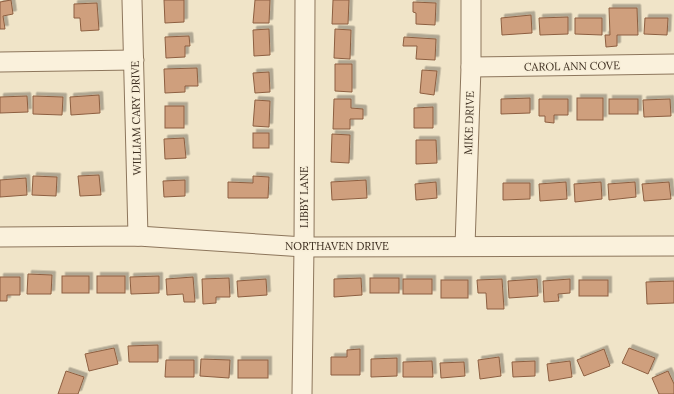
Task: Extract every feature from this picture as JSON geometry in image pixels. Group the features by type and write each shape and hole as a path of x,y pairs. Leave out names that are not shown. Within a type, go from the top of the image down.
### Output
{"street":[{"name":"WILLIAM CARY DRIVE","path":"132,0 138,236"},
{"name":"LIBBY LANE","path":"302,394 305,0"},
{"name":"MIKE DRIVE","path":"465,246 471,68 471,0"},
{"path":"0,62 134,60"},
{"name":"CAROL ANN COVE","path":"471,68 674,64"},
{"name":"NORTHAVEN DRIVE","path":"0,237 138,236 304,247 674,246"}],"building":[{"path":"11,0 13,14 3,16 5,29 0,29 0,2"},
{"path":"164,0 184,0 184,22 165,23"},
{"path":"255,0 270,0 269,23 253,23"},
{"path":"333,0 349,0 348,24 332,24"},
{"path":"413,2 436,3 435,25 416,24 416,13 413,12"},
{"path":"97,3 99,30 81,31 80,18 74,18 74,4"},
{"path":"609,8 637,8 638,35 617,35 617,46 606,47 605,35 610,35"},
{"path":"531,15 532,33 502,35 501,18"},
{"path":"568,17 568,34 540,35 539,18"},
{"path":"575,18 602,18 602,35 575,34"},
{"path":"645,18 668,18 667,35 644,34"},
{"path":"269,29 270,55 254,56 253,30"},
{"path":"335,29 351,30 350,59 334,58"},
{"path":"189,36 190,46 185,46 185,57 166,58 165,37"},
{"path":"404,37 436,39 435,60 416,59 417,46 403,46"},
{"path":"335,64 352,64 352,92 335,91"},
{"path":"197,68 198,86 185,86 185,92 165,93 164,69"},
{"path":"422,70 437,71 434,95 420,93"},
{"path":"269,72 270,92 255,93 253,73"},
{"path":"99,95 100,113 71,115 70,97"},
{"path":"27,96 28,112 0,113 0,97"},
{"path":"33,96 63,97 62,115 33,114"},
{"path":"530,98 530,113 501,114 501,99"},
{"path":"577,98 603,98 603,120 577,120"},
{"path":"334,99 351,99 351,108 363,109 363,119 350,119 350,129 333,129"},
{"path":"539,99 568,99 568,115 554,115 554,123 545,122 545,116 539,116"},
{"path":"609,99 638,99 638,114 609,114"},
{"path":"670,99 671,116 644,117 643,100"},
{"path":"255,100 270,101 269,127 253,126"},
{"path":"165,106 184,106 184,128 165,128"},
{"path":"433,107 433,128 414,128 414,108"},
{"path":"253,133 269,133 269,148 253,148"},
{"path":"332,134 350,135 349,163 331,162"},
{"path":"184,138 186,158 165,159 164,139"},
{"path":"416,140 436,140 437,163 416,164"},
{"path":"99,175 101,195 80,196 78,176"},
{"path":"33,176 57,177 56,196 32,195"},
{"path":"253,176 269,177 268,198 228,198 228,182 253,183"},
{"path":"26,178 27,195 0,197 0,180"},
{"path":"185,180 185,196 164,197 163,181"},
{"path":"366,180 367,198 332,200 331,182"},
{"path":"436,182 437,198 416,200 415,184"},
{"path":"566,182 567,199 540,201 539,184"},
{"path":"601,182 602,199 575,202 574,184"},
{"path":"635,182 636,197 609,200 608,184"},
{"path":"669,182 671,199 644,201 642,184"},
{"path":"503,183 530,183 530,199 503,200"},
{"path":"28,274 52,275 51,294 27,294"},
{"path":"62,276 89,276 89,293 62,293"},
{"path":"97,276 125,276 125,293 97,293"},
{"path":"159,276 159,293 131,294 130,277"},
{"path":"0,277 20,277 20,295 7,295 7,301 0,301"},
{"path":"193,277 195,302 184,302 183,294 167,295 166,279"},
{"path":"229,278 230,297 216,297 216,303 203,304 202,279"},
{"path":"361,278 362,295 334,297 334,279"},
{"path":"370,278 399,278 399,293 370,293"},
{"path":"266,279 267,295 238,297 237,281"},
{"path":"403,279 432,279 432,294 403,294"},
{"path":"502,279 504,309 487,309 486,293 478,293 477,280"},
{"path":"537,279 538,296 509,298 508,281"},
{"path":"570,279 570,293 558,294 559,301 544,302 543,281"},
{"path":"441,280 468,280 468,298 441,298"},
{"path":"579,280 608,280 608,296 579,296"},
{"path":"674,281 674,303 647,304 646,282"},
{"path":"158,345 158,362 129,362 128,346"},
{"path":"114,348 118,364 89,371 85,354"},
{"path":"629,348 655,358 648,374 622,363"},
{"path":"360,349 360,375 331,375 331,357 347,357 347,350"},
{"path":"604,349 610,366 584,376 577,360"},
{"path":"499,357 501,376 480,379 478,360"},
{"path":"397,358 397,376 371,377 371,359"},
{"path":"201,359 230,360 229,378 200,376"},
{"path":"166,360 194,360 194,377 165,377"},
{"path":"238,360 268,360 268,378 238,378"},
{"path":"432,361 433,377 403,377 403,362"},
{"path":"535,361 535,376 513,377 512,362"},
{"path":"570,361 572,377 549,381 547,364"},
{"path":"464,362 465,376 441,378 440,363"},
{"path":"66,371 84,377 78,394 58,394"},
{"path":"668,371 674,384 674,394 659,394 652,378"}]}
